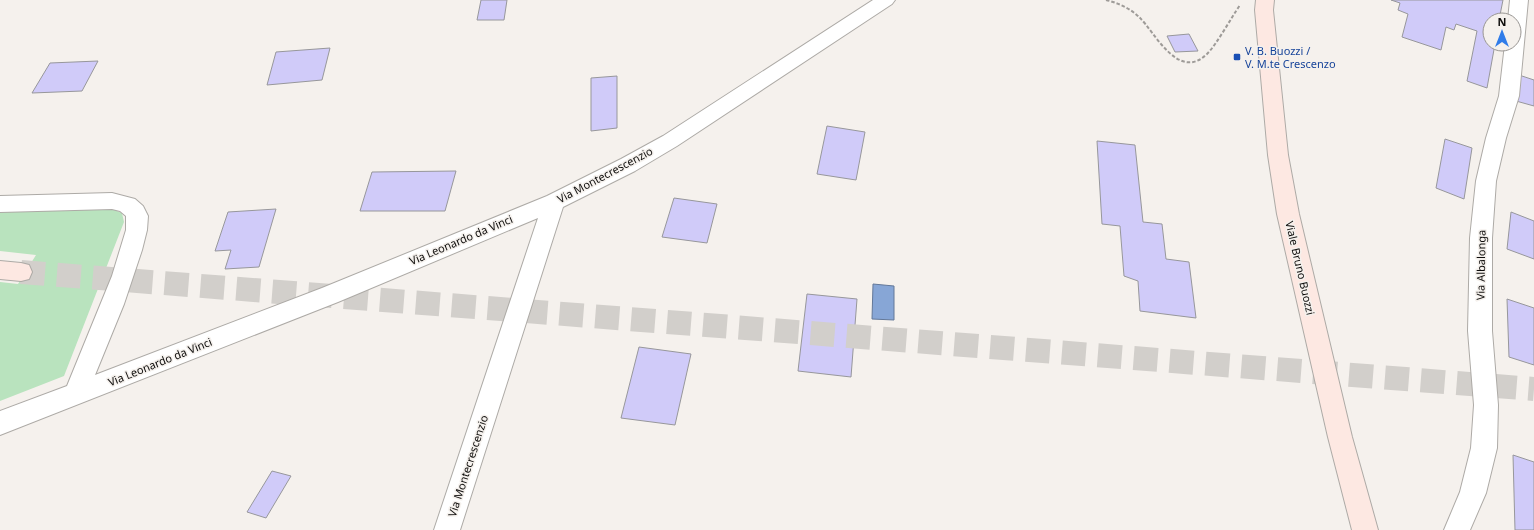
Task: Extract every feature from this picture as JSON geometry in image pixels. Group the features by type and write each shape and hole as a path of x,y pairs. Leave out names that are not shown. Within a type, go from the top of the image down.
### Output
{"main road":[{"name":"Viale Bruno Buozzi","path":"1265,0 1264,10 1278,155 1288,214 1340,437 1365,530"}],"street":[{"name":"Via Montecrescenzio","path":"447,530 554,202 628,165 670,140 886,0"},
{"name":"Via Albalonga","path":"1458,530 1472,493 1484,448 1486,405 1480,307 1483,210 1486,181 1492,152 1509,96 1519,0"},
{"path":"0,204 112,201 129,206 134,210 137,216 137,228 127,264 75,395"},
{"name":"Via Leonardo da Vinci","path":"0,423 330,295 554,202"}],"path":[{"path":"1106,0 1126,7 1138,16 1152,35 1171,55 1182,61 1193,62 1202,60 1208,53 1241,3"}],"green space":[{"path":"99,208 112,209 122,213 124,222 64,376 0,401 0,282 18,284 36,255 0,251 0,212"}],"water":[{"path":"873,284 894,286 894,320 872,319"}],"building":[{"path":"481,0 507,0 504,20 477,20"},
{"path":"1391,0 1503,0 1501,12 1482,12 1482,52 1494,52 1487,88 1467,81 1477,31 1456,24 1454,30 1446,27 1441,50 1402,37 1408,14 1398,10 1400,3"},
{"path":"1189,34 1198,51 1175,52 1167,36"},
{"path":"330,48 322,80 267,85 276,52"},
{"path":"98,61 82,91 32,93 50,63"},
{"path":"1519,75 1534,80 1534,106 1516,101"},
{"path":"617,76 617,128 591,131 591,78"},
{"path":"827,126 865,132 856,180 817,174"},
{"path":"1445,139 1472,148 1464,199 1436,188"},
{"path":"1097,141 1135,145 1143,222 1162,224 1166,259 1189,262 1196,318 1140,311 1138,281 1124,276 1120,226 1102,224"},
{"path":"456,171 445,211 360,211 372,172"},
{"path":"674,198 717,204 707,243 662,237"},
{"path":"276,209 259,267 225,269 231,250 215,251 228,212"},
{"path":"1511,212 1534,221 1534,259 1507,249"},
{"path":"807,294 857,299 851,377 798,371"},
{"path":"1507,299 1534,308 1534,365 1509,357"},
{"path":"639,347 691,354 675,425 621,418"},
{"path":"1513,455 1534,462 1534,530 1515,530"},
{"path":"272,471 291,476 266,518 247,512"}],"tunnel":[{"path":"21,272 1534,389"}],"place":[{"name":"V. B. Buozzi / V. M.te Crescenzo","path":"1237,57"}]}
